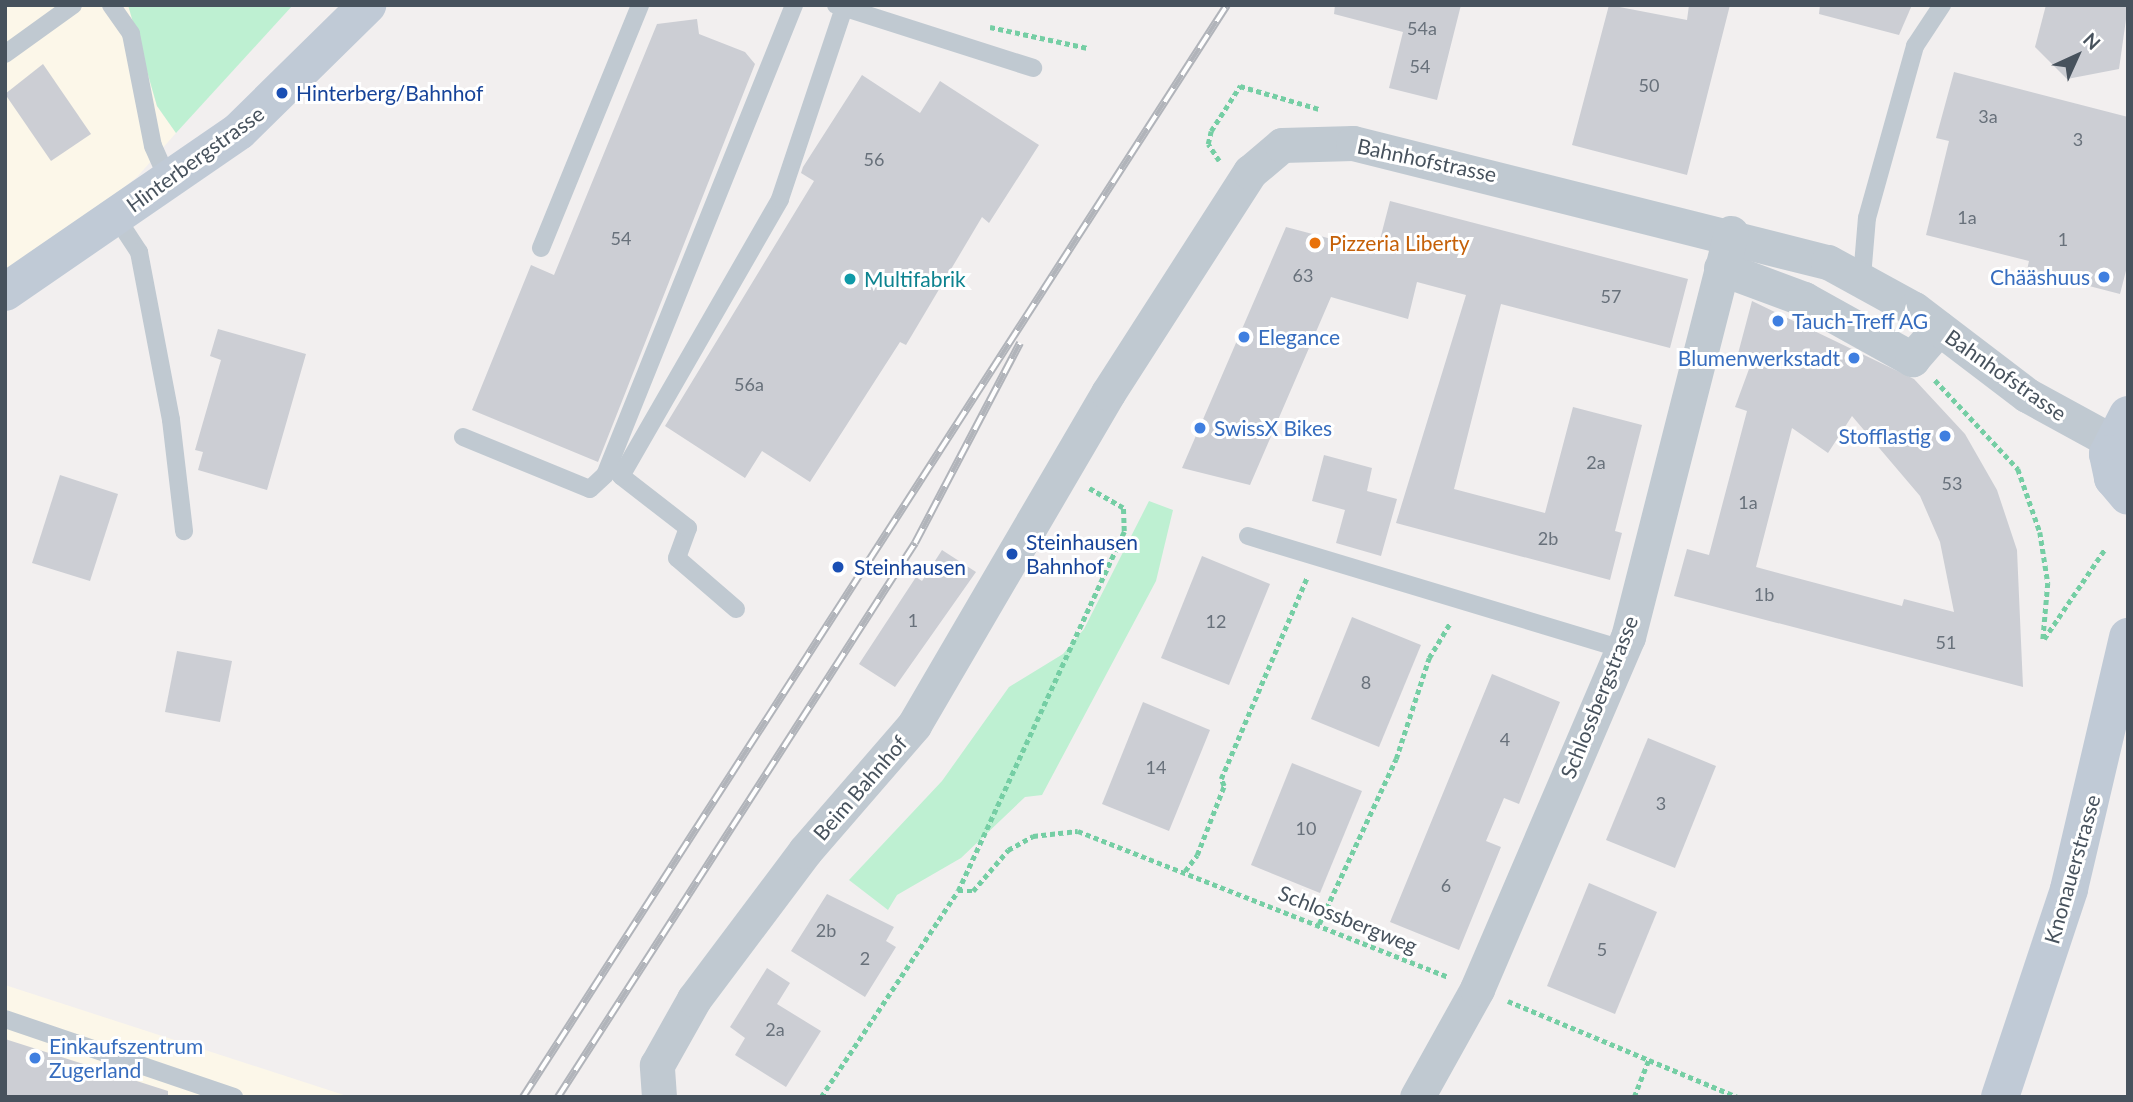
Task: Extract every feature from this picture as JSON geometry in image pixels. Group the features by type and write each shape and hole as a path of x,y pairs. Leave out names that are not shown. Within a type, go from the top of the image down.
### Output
{"street":[{"name":"Hinterbergstrasse","path":"5,292 168,180 282,93 367,5"},
{"name":"Bahnhofstrasse","path":"1061,472 1250,172 1282,145 1353,144 1731,233 1862,277 1946,333 2027,395 2119,428"},
{"name":"Schlossbergstrasse","path":"1417,1097 1477,989 1623,649 1731,233"},
{"name":"Bahnhofstrasse","path":"1721,268 1804,299 1912,359 1946,333"},
{"path":"2119,428 2113,478 2128,496"},
{"name":"Beim Bahnhof","path":"659,1097 657,1065 694,999 805,851 914,725 1061,472"},
{"name":"Knonauerstrasse","path":"2000,1097 2069,889 2128,637"}],"lane":[{"path":"5,54 73,5"},
{"path":"111,5 131,34 153,146 168,180"},
{"path":"541,248 640,5"},
{"path":"463,437 590,489 605,475 794,5"},
{"path":"1862,277 1867,218 1915,46 1942,5"},
{"path":"736,609 677,558 688,528 621,477 780,199 840,6 1033,68"},
{"path":"116,217 138,252 171,420 184,531"},
{"path":"1248,536 1623,649"},
{"path":"5,1019 234,1097"},
{"path":"102,1051 117,1062 123,1077"}],"path":[{"path":"1211,131 1240,86 1339,114 1353,144"},
{"path":"1946,333 1927,372 2018,469 2040,532 2048,583 2043,640 2105,549"},
{"path":"821,1097 958,891 1125,531 1124,508 1061,472"},
{"path":"1185,871 1197,855 1224,786 1221,779 1316,557"},
{"path":"1319,924 1396,759 1429,658 1464,601"},
{"name":"Schlossbergweg","path":"958,891 973,891 1008,850 1061,830 1185,871 1738,1097"},
{"path":"1633,1097 1649,1059"}],"shaded area":[{"path":"5,5 128,5 157,106 176,133 137,177 5,282"},
{"path":"5,985 350,1097 5,1097"}],"green space":[{"path":"128,5 293,5 176,133 157,106"},
{"path":"1149,501 1173,510 1156,581 1042,795 1025,797 961,858 897,895 888,910 849,880 942,781 1009,687 1063,654 1084,629"}],"building":[{"path":"1335,5 1461,5 1437,100 1389,88 1403,32 1334,14"},
{"path":"1609,5 1687,20 1689,5 1730,5 1687,175 1572,145"},
{"path":"1820,5 1912,5 1899,35 1819,14"},
{"path":"2046,5 2128,5 2119,69 2067,79 2035,47"},
{"path":"697,19 699,34 745,52 755,64 598,462 472,410 531,265 554,275 657,24"},
{"path":"43,64 91,134 51,161 5,94"},
{"path":"1954,72 2128,117 2128,263 2120,294 2027,270 2029,261 1926,235 1949,141 1936,138"},
{"name":"Multifabrik","path":"862,75 920,113 940,81 1039,145 989,223 982,217 906,345 900,342 810,482 762,451 745,478 665,426 814,181 801,173 803,167"},
{"path":"1390,201 1688,279 1670,348 1501,304 1454,489 1545,513 1573,407 1642,425 1615,531 1622,533 1610,580 1396,523 1466,295 1417,282 1408,319 1331,297 1250,485 1182,468 1286,227 1377,251"},
{"path":"1752,301 1914,379 1965,434 1997,490 2017,550 2023,687 1674,596 1687,549 1709,555 1747,411 1735,407 1749,369 1735,365","holes":["1852,416 1920,496 1940,542 1954,612 1904,599 1902,606 1756,567 1792,428 1828,453"]},
{"path":"218,329 306,354 267,490 198,470 203,452 195,450 221,360 210,356"},
{"path":"1324,455 1372,468 1367,491 1397,499 1381,556 1336,543 1345,510 1312,501"},
{"path":"60,475 118,494 90,581 32,563"},
{"path":"942,550 976,572 895,687 859,664 916,577 922,581"},
{"path":"1202,556 1270,584 1229,685 1161,658"},
{"path":"1352,617 1421,645 1379,747 1311,719"},
{"path":"177,651 232,661 220,722 165,712"},
{"path":"1492,674 1560,702 1519,804 1504,798 1486,841 1501,847 1459,950 1390,922"},
{"path":"1143,702 1210,730 1169,831 1102,804"},
{"path":"1648,738 1716,766 1675,868 1606,840"},
{"path":"1292,763 1362,791 1320,893 1251,865"},
{"path":"1589,883 1657,912 1615,1014 1547,986"},
{"path":"827,894 894,927 886,941 896,947 865,997 791,951"},
{"path":"767,968 790,983 777,1004 821,1031 786,1087 735,1055 745,1038 730,1027"},
{"name":"Einkaufszentrum Zugerland","path":"5,1039 168,1091 168,1097 5,1097"}],"railway":[{"path":"523,1097 1227,5"},
{"path":"558,1097 915,543 1020,343"}],"place":[{"name":"Hinterberg/Bahnhof","path":"282,93"},
{"name":"Pizzeria Liberty","path":"1315,243"},
{"name":"Chääshuus","path":"2104,277"},
{"name":"Multifabrik","path":"850,279"},
{"name":"Tauch-Treff AG","path":"1778,321"},
{"name":"Elegance","path":"1244,337"},
{"name":"Blumenwerkstadt","path":"1854,358"},
{"name":"SwissX Bikes","path":"1200,428"},
{"name":"Stofflastig","path":"1945,436"},
{"name":"Steinhausen Bahnhof","path":"1012,554"},
{"name":"Steinhausen","path":"838,567"},
{"name":"Einkaufszentrum Zugerland","path":"35,1058"}]}
